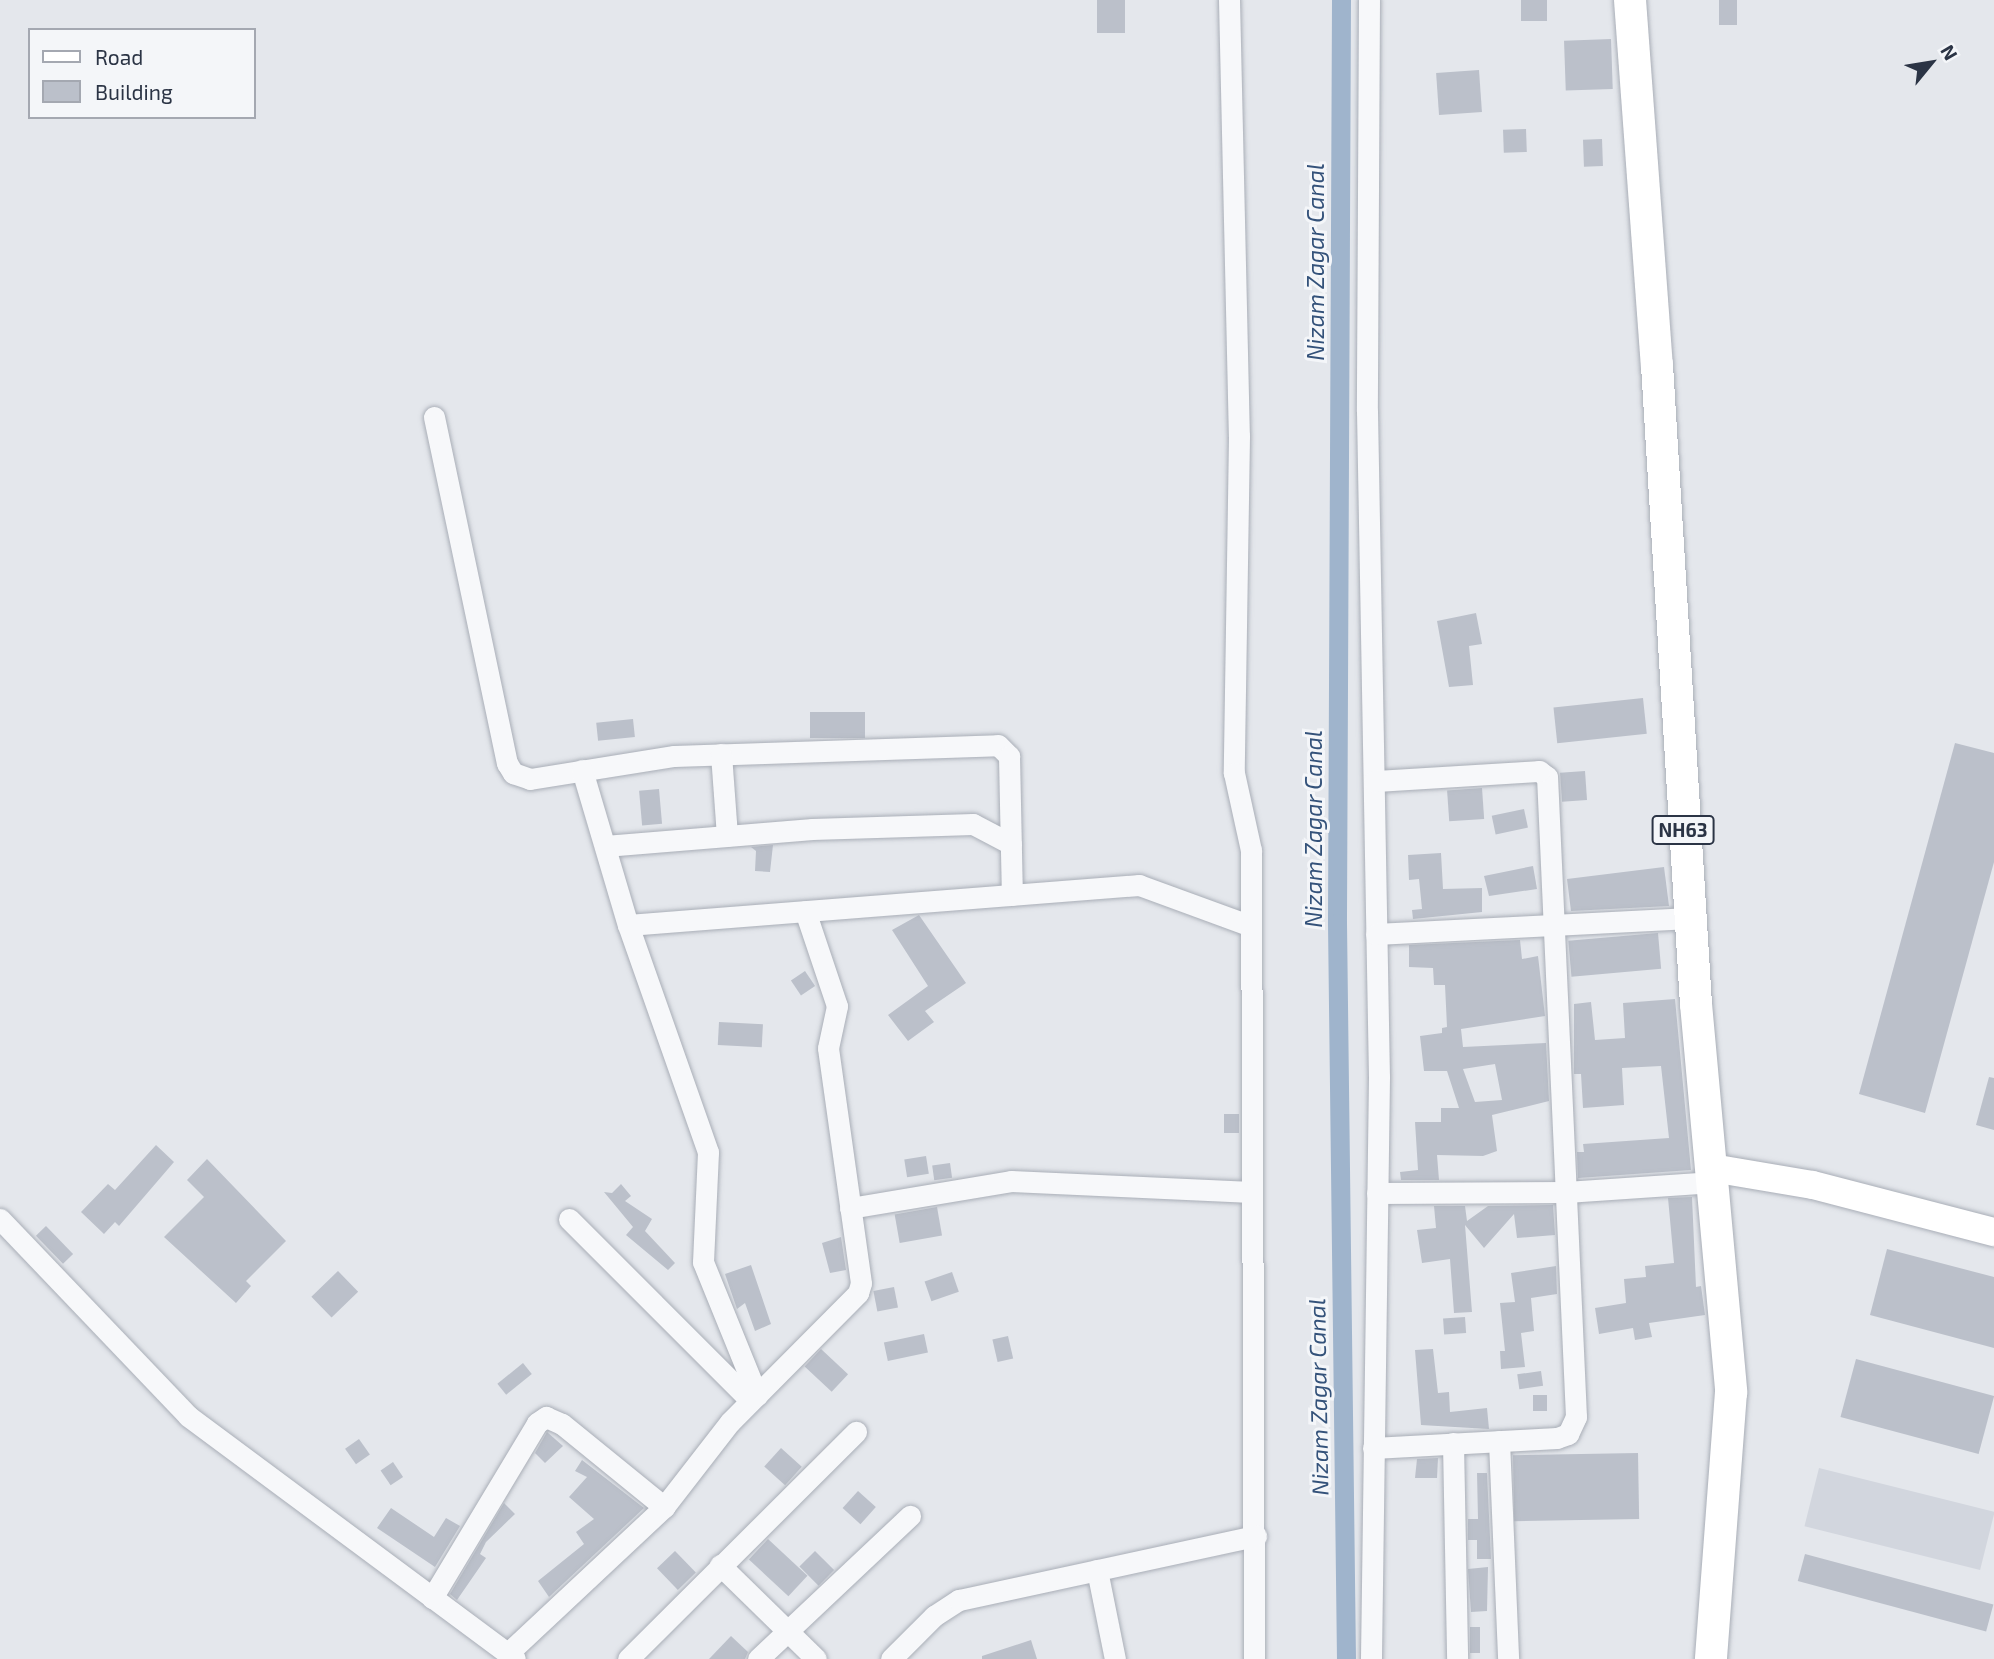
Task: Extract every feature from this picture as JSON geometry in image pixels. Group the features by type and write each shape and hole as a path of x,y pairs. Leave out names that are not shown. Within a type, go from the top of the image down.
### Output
{"highway":[{"name":"NH63","path":"1630,0 1657,365 1690,918 1731,1392 1711,1659"}],"main road":[{"path":"1713,1175 1813,1185 1994,1232"}],"street":[{"path":"1229,0 1239,436 1234,773 1250,841 1256,1536 1254,1659"},
{"path":"1368,0 1367,411 1376,934 1377,1193 1371,1659"},
{"path":"433,417 507,764 513,773 530,779 674,756 998,746 1009,756 1012,895"},
{"path":"721,754 727,836"},
{"path":"582,770 628,925 708,1152 703,1250 706,1275 754,1398"},
{"path":"1373,1448 1557,1438 1574,1427 1556,925 1548,783 1544,772 1374,781"},
{"path":"605,846 727,836 974,824 1011,844"},
{"path":"628,925 1139,885 1251,926"},
{"path":"0,1219 188,1416 511,1656 664,1507 754,1398 858,1293 861,1283 829,1059 837,1006 805,911"},
{"path":"1376,934 1690,918"},
{"path":"1377,1193 1566,1192 1713,1175"},
{"path":"850,1208 1010,1181 1252,1192"},
{"path":"569,1219 754,1398"},
{"path":"432,1598 537,1423 546,1418 562,1424 664,1507"},
{"path":"628,1659 856,1432"},
{"path":"1499,1441 1508,1659"},
{"path":"1453,1443 1457,1659"},
{"path":"758,1659 910,1516"},
{"path":"891,1659 934,1616 959,1600 1256,1536"},
{"path":"720,1565 816,1659"},
{"path":"1097,1570 1115,1659"}],"shaded area":[{"path":"1819,1468 1994,1512 1980,1570 1804,1526"}],"building":[{"path":"1097,0 1125,0 1125,33 1097,33"},
{"path":"1521,0 1547,0 1547,21 1521,21"},
{"path":"1719,0 1737,0 1737,25 1719,25"},
{"path":"1611,39 1613,89 1566,91 1564,41"},
{"path":"1479,70 1482,112 1439,115 1436,73"},
{"path":"1526,129 1527,152 1504,153 1503,130"},
{"path":"1602,139 1603,166 1584,167 1583,140"},
{"path":"1476,613 1482,644 1469,646 1473,685 1449,687 1437,621"},
{"path":"1643,698 1647,734 1557,743 1553,707"},
{"path":"810,712 865,712 865,738 810,738"},
{"path":"633,719 635,737 598,741 596,723"},
{"path":"1955,743 1994,753 1994,862 1925,1113 1859,1094"},
{"path":"1585,771 1587,800 1562,802 1560,773"},
{"path":"1482,788 1484,819 1449,821 1447,790"},
{"path":"659,789 662,824 642,826 639,791"},
{"path":"1524,809 1528,828 1496,834 1492,816"},
{"path":"773,845 770,872 755,871 756,851 751,847"},
{"path":"1441,853 1443,889 1482,888 1482,912 1413,919 1412,910 1422,909 1419,879 1409,880 1408,855"},
{"path":"1533,866 1537,889 1489,896 1484,876"},
{"path":"1664,867 1669,906 1571,911 1567,879"},
{"path":"919,915 966,983 925,1011 934,1022 908,1041 888,1015 928,986 892,930"},
{"path":"1658,933 1661,969 1571,977 1568,941"},
{"path":"1520,940 1522,959 1538,956 1545,1016 1461,1029 1463,1047 1546,1043 1549,1101 1492,1115 1497,1151 1483,1156 1437,1155 1439,1180 1401,1180 1400,1172 1418,1170 1415,1122 1441,1122 1441,1108 1459,1108 1447,1071 1424,1071 1420,1036 1442,1033 1442,1028 1447,1027 1445,985 1434,985 1433,968 1409,967 1409,945","holes":["1495,1064 1502,1100 1475,1102 1463,1069"]},
{"path":"805,971 815,986 801,995 791,981"},
{"path":"1675,999 1691,1170 1578,1178 1577,1152 1584,1152 1583,1144 1669,1138 1661,1066 1622,1068 1624,1105 1583,1108 1581,1074 1574,1074 1574,1004 1591,1002 1595,1040 1625,1038 1623,1003"},
{"path":"719,1022 763,1024 762,1047 718,1045"},
{"path":"1989,1077 1994,1078 1994,1130 1976,1125"},
{"path":"1224,1114 1239,1114 1239,1133 1224,1133"},
{"path":"156,1145 174,1162 119,1226 115,1222 104,1234 81,1212 108,1184 115,1190"},
{"path":"926,1156 929,1174 907,1177 904,1159"},
{"path":"207,1159 286,1241 246,1281 251,1286 236,1303 164,1237 204,1197 187,1180"},
{"path":"950,1163 952,1178 934,1180 932,1166"},
{"path":"621,1184 631,1196 625,1201 652,1219 645,1231 675,1263 668,1270 626,1235 633,1227 604,1192 612,1193"},
{"path":"1692,1197 1696,1287 1701,1286 1705,1315 1649,1323 1652,1337 1635,1340 1633,1328 1599,1334 1595,1308 1626,1303 1624,1279 1646,1277 1645,1266 1674,1263 1668,1198"},
{"path":"1553,1205 1555,1235 1517,1238 1514,1214 1484,1248 1465,1225 1472,1312 1454,1313 1450,1259 1422,1263 1417,1230 1436,1228 1434,1206 1465,1206 1467,1221 1488,1206"},
{"path":"937,1207 942,1236 900,1243 895,1214"},
{"path":"46,1226 73,1254 63,1264 36,1236"},
{"path":"841,1237 846,1270 830,1273 822,1243"},
{"path":"1887,1249 1994,1277 1994,1348 1870,1315"},
{"path":"751,1265 771,1324 755,1331 745,1303 737,1309 725,1274"},
{"path":"1556,1266 1557,1294 1531,1298 1534,1331 1521,1333 1525,1367 1501,1369 1500,1351 1505,1351 1500,1303 1515,1302 1511,1273"},
{"path":"338,1271 358,1292 332,1318 311,1297"},
{"path":"952,1272 959,1292 931,1301 925,1281"},
{"path":"894,1287 898,1308 877,1312 873,1291"},
{"path":"1465,1317 1466,1333 1444,1334 1443,1319"},
{"path":"924,1334 928,1353 888,1361 884,1343"},
{"path":"1008,1336 1013,1358 998,1362 992,1340"},
{"path":"821,1349 848,1374 832,1392 805,1367"},
{"path":"1433,1349 1438,1393 1449,1392 1450,1412 1487,1408 1489,1429 1421,1425 1415,1350"},
{"path":"1856,1359 1994,1396 1979,1454 1840,1417"},
{"path":"523,1363 532,1374 506,1395 497,1384"},
{"path":"1541,1371 1543,1386 1519,1389 1517,1374"},
{"path":"1533,1395 1547,1395 1547,1411 1533,1411"},
{"path":"547,1432 563,1446 545,1463 535,1453"},
{"path":"359,1439 370,1455 356,1464 345,1449"},
{"path":"781,1448 802,1467 785,1485 764,1467"},
{"path":"1638,1453 1639,1519 1514,1521 1513,1455"},
{"path":"1438,1458 1437,1478 1415,1478 1417,1459"},
{"path":"582,1460 644,1508 549,1597 538,1581 584,1544 576,1532 594,1519 569,1497 587,1477 575,1471"},
{"path":"393,1462 403,1477 391,1485 381,1470"},
{"path":"1477,1473 1487,1473 1491,1559 1477,1559 1477,1540 1468,1540 1468,1519 1478,1519"},
{"path":"858,1491 876,1507 860,1524 843,1508"},
{"path":"504,1503 515,1514 486,1542 480,1554 486,1558 457,1600 450,1594"},
{"path":"391,1508 434,1537 446,1518 460,1526 435,1567 377,1528"},
{"path":"768,1539 807,1576 788,1596 749,1559"},
{"path":"675,1551 696,1573 678,1590 657,1568"},
{"path":"815,1551 834,1570 819,1586 799,1567"},
{"path":"1805,1554 1993,1604 1986,1632 1798,1581"},
{"path":"1488,1567 1487,1611 1471,1612 1468,1569"},
{"path":"1470,1627 1480,1627 1480,1653 1470,1653"},
{"path":"731,1636 748,1652 745,1659 709,1659"},
{"path":"1031,1640 1037,1659 982,1659 982,1656"}],"waterway":[{"name":"Nizam Zagar Canal","path":"1341,0 1337,923 1346,1659"}]}
